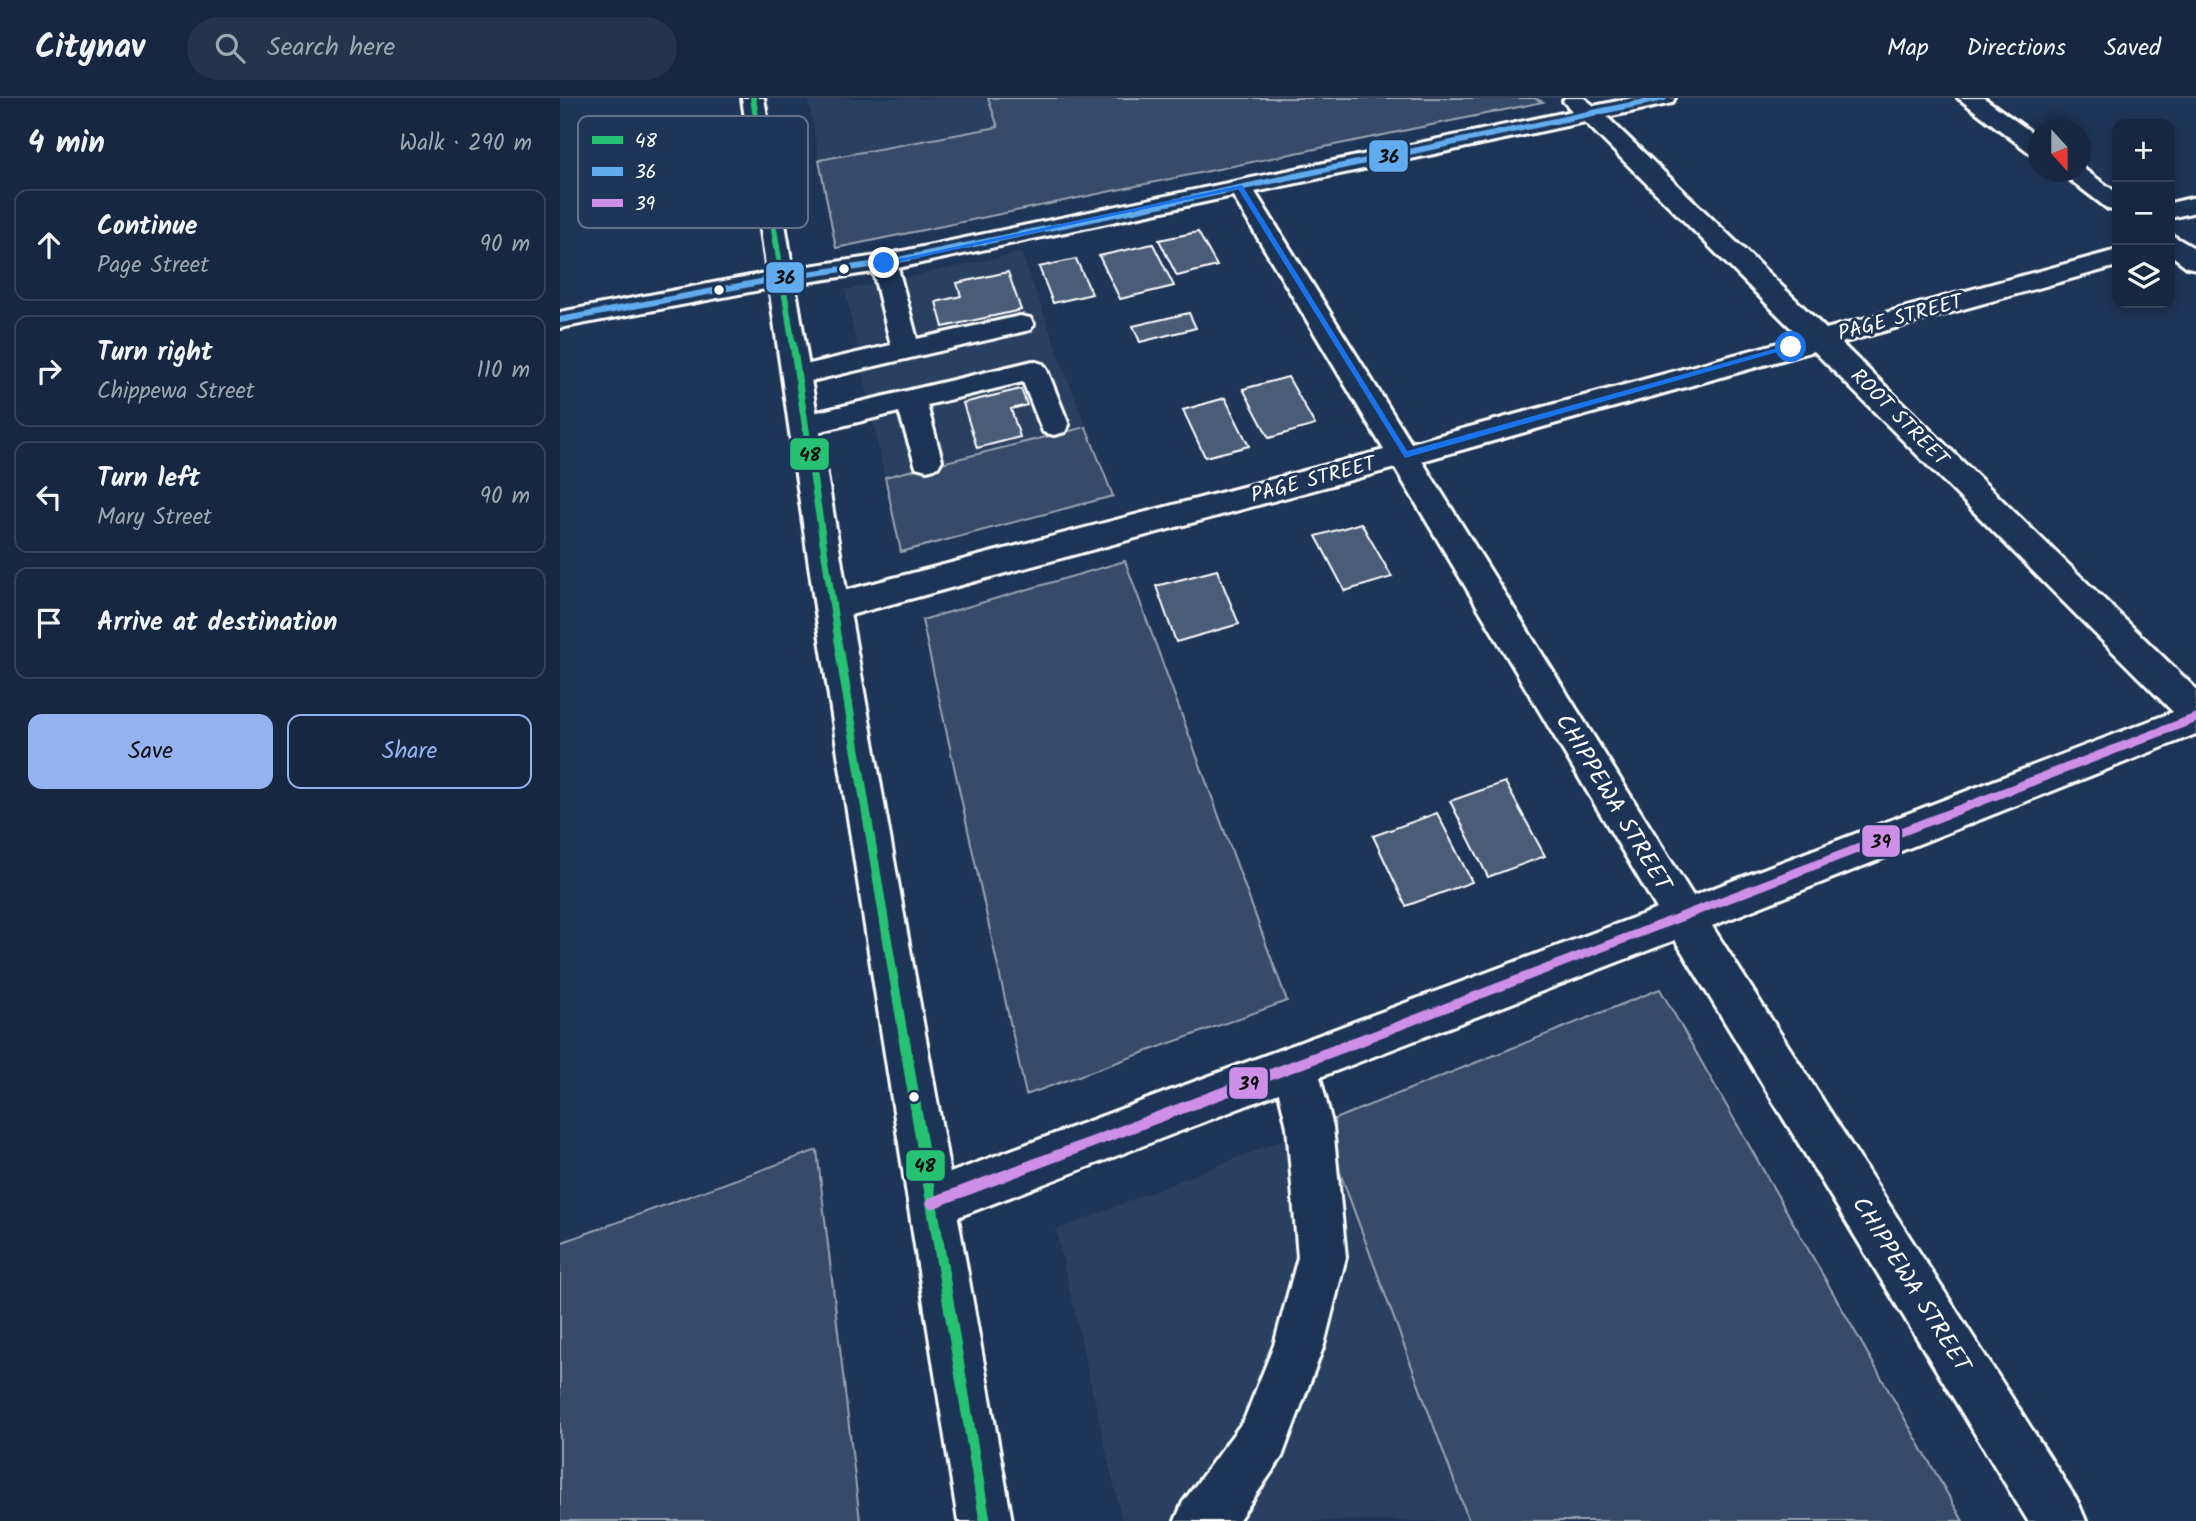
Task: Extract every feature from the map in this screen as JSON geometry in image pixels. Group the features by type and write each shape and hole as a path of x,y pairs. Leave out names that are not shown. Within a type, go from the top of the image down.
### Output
{"street":[{"path":"752,98 755,116"},
{"path":"560,320 780,278 884,263 1240,187 1581,106 1664,98"},
{"path":"1969,98 2028,140"},
{"name":"ROOT STREET","path":"1581,106 1821,339 2196,712"},
{"path":"2086,182 2112,200"},
{"name":"CHIPPEWA STREET","path":"1240,187 1684,918 2059,1521"},
{"path":"2175,210 2196,204"},
{"path":"772,228 798,374 832,607 985,1521"},
{"path":"2173,245 2196,261"},
{"name":"PAGE STREET","path":"832,607 1405,455 2112,259"},
{"path":"884,263 906,350"},
{"path":"798,374 1020,324"},
{"path":"806,425 1033,370 1054,425"},
{"path":"911,400 927,460"},
{"path":"932,1203 1296,1067 2196,718"},
{"path":"1202,1521 1212,1511 1263,1438 1299,1345 1322,1257 1311,1127 1296,1067"}],"shaded area":[{"path":"808,98 988,98 998,127 819,160"},
{"path":"988,98 1534,98 1543,102 836,248 819,160 998,127"},
{"path":"1021,253 1086,427 885,477 845,290"},
{"path":"1086,427 1113,496 901,552 885,477"},
{"path":"1125,561 1287,1001 1026,1095 922,620"},
{"path":"1660,989 1963,1521 1469,1521 1322,1124"},
{"path":"1322,1124 1469,1521 1122,1521 1056,1230"},
{"path":"817,1150 860,1521 560,1521 560,1243"}],"building":[{"path":"1198,232 1217,266 1177,276 1159,240"},
{"path":"1153,244 1174,286 1120,299 1099,256"},
{"path":"1076,259 1092,294 1053,303 1039,267"},
{"path":"1008,272 1021,310 943,327 936,302 961,296 957,283"},
{"path":"1189,313 1196,328 1140,342 1133,326"},
{"path":"1288,377 1315,425 1269,438 1243,389"},
{"path":"1021,389 1027,405 1011,409 1020,437 977,448 963,403"},
{"path":"1225,398 1249,446 1205,457 1183,410"},
{"path":"1361,523 1392,577 1345,591 1316,536"},
{"path":"1217,570 1239,624 1176,642 1156,586"},
{"path":"1505,782 1545,856 1488,877 1450,801"},
{"path":"1437,813 1472,882 1406,906 1373,836"}],"transit line":[{"name":"48","path":"753,98 756,116"},
{"name":"36","path":"560,320 781,278 884,263 1664,98"},
{"name":"48","path":"774,228 832,607 985,1521"},
{"name":"39","path":"932,1203 1642,934 2196,718"}],"route":[{"path":"884,263 1240,187 1405,455 1791,347"}]}
